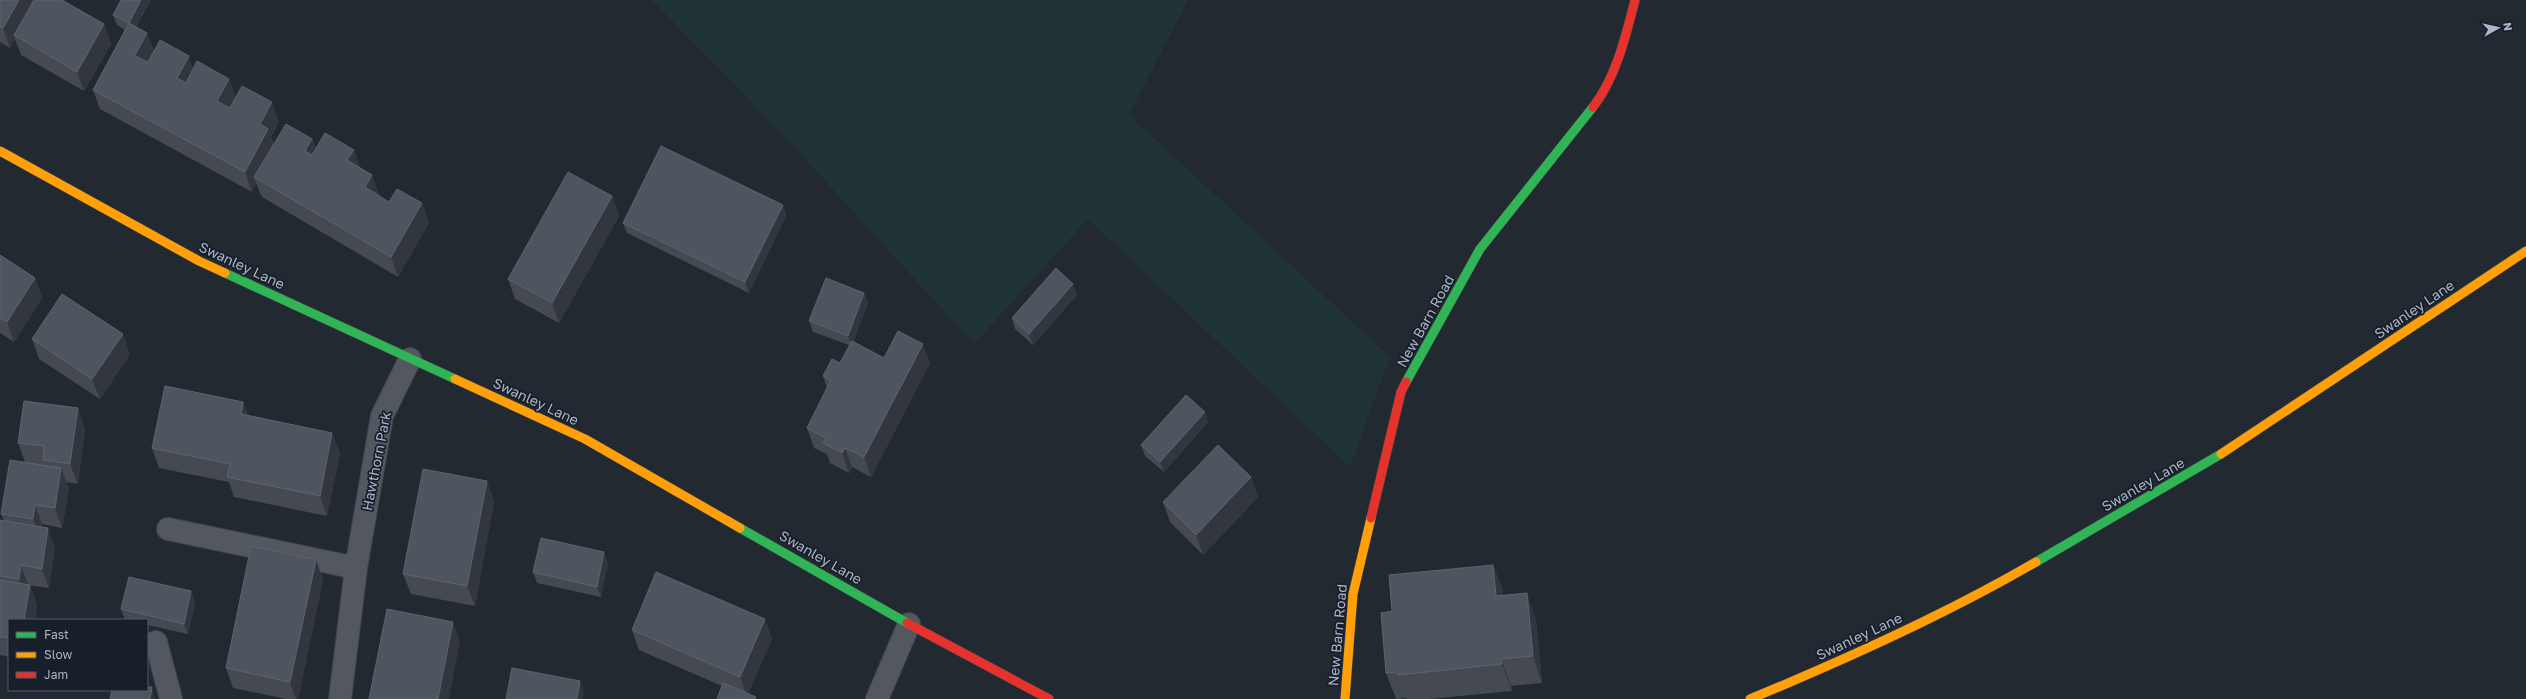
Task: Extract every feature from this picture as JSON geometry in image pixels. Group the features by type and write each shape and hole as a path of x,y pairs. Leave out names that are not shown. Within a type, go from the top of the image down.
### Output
{"main road":[{"name":"New Barn Road","path":"1345,699 1353,594 1401,392 1480,249 1601,97 1624,42 1635,0"},
{"name":"Swanley Lane","path":"0,151 199,261 585,439 909,624 1049,699"},
{"name":"Swanley Lane","path":"1750,699 1820,670 1991,588 2231,448 2526,250"}],"street":[{"name":"Hawthorn Park","path":"340,699 356,568 382,416 410,359"},
{"path":"168,529 356,568"},
{"path":"877,699 909,624"},
{"path":"156,642 171,699"}],"green space":[{"path":"652,0 1188,0 1129,115 1390,357 1350,467 1088,219 974,344 787,139"}],"building":[{"path":"0,0 19,0 3,28 0,27"},
{"path":"34,0 62,0 104,24 77,72 14,35"},
{"path":"121,0 141,0 129,23 113,15"},
{"path":"129,23 147,33 135,55 139,58 148,62 160,40 189,56 177,78 186,83 197,61 229,79 217,101 224,105 230,108 242,86 272,102 260,124 268,129 245,172 93,90"},
{"path":"286,124 312,139 305,151 312,155 325,133 354,150 347,160 372,175 365,187 389,202 397,189 422,203 391,257 254,177"},
{"path":"661,146 783,205 745,282 623,223"},
{"path":"568,172 612,196 552,303 508,279"},
{"path":"0,255 35,278 7,322 0,318"},
{"path":"1056,268 1073,284 1029,334 1012,318"},
{"path":"826,278 864,293 848,336 809,321"},
{"path":"62,294 123,334 92,379 32,339"},
{"path":"898,331 923,344 864,457 845,448 842,453 823,443 826,438 807,428 831,380 823,376 832,359 840,363 852,341 884,358"},
{"path":"165,386 243,402 241,414 332,433 320,496 227,477 230,464 152,448"},
{"path":"1186,395 1205,412 1160,462 1141,445"},
{"path":"24,401 78,408 70,464 43,460 44,446 18,443"},
{"path":"1218,445 1251,477 1196,535 1163,502"},
{"path":"10,460 61,468 55,508 35,505 33,519 1,514"},
{"path":"423,469 487,481 467,586 403,574"},
{"path":"0,520 48,528 42,569 21,565 19,579 0,576"},
{"path":"541,538 604,552 597,587 533,572"},
{"path":"251,546 316,560 290,682 226,668"},
{"path":"1493,565 1496,596 1527,593 1533,656 1501,659 1502,664 1398,675 1397,672 1386,673 1381,613 1392,611 1389,575"},
{"path":"656,572 765,619 740,677 632,630"},
{"path":"129,577 191,591 184,624 121,609"},
{"path":"0,580 30,585 24,619 8,619 8,638 0,637"},
{"path":"387,609 453,622 438,699 369,699"},
{"path":"512,668 580,681 577,699 506,699"},
{"path":"723,683 756,697 755,699 717,699"},
{"path":"148,687 152,687 150,699 110,699 112,691 148,691"}],"traffic: fast":[{"path":"1406,382 1480,249 1593,107"},
{"path":"225,273 455,379"},
{"path":"2036,562 2221,454"},
{"path":"740,528 907,623"}],"traffic: slow":[{"path":"0,151 199,261 225,273"},
{"path":"2221,454 2526,251"},
{"path":"455,379 585,439 740,528"},
{"path":"1345,699 1353,594 1371,518"},
{"path":"1750,699 1823,668 1931,618 2036,562"}],"traffic: jam":[{"path":"1593,107 1601,96 1614,70 1624,42 1635,0"},
{"path":"1371,518 1401,392 1406,382"},
{"path":"907,623 1049,699"}]}
